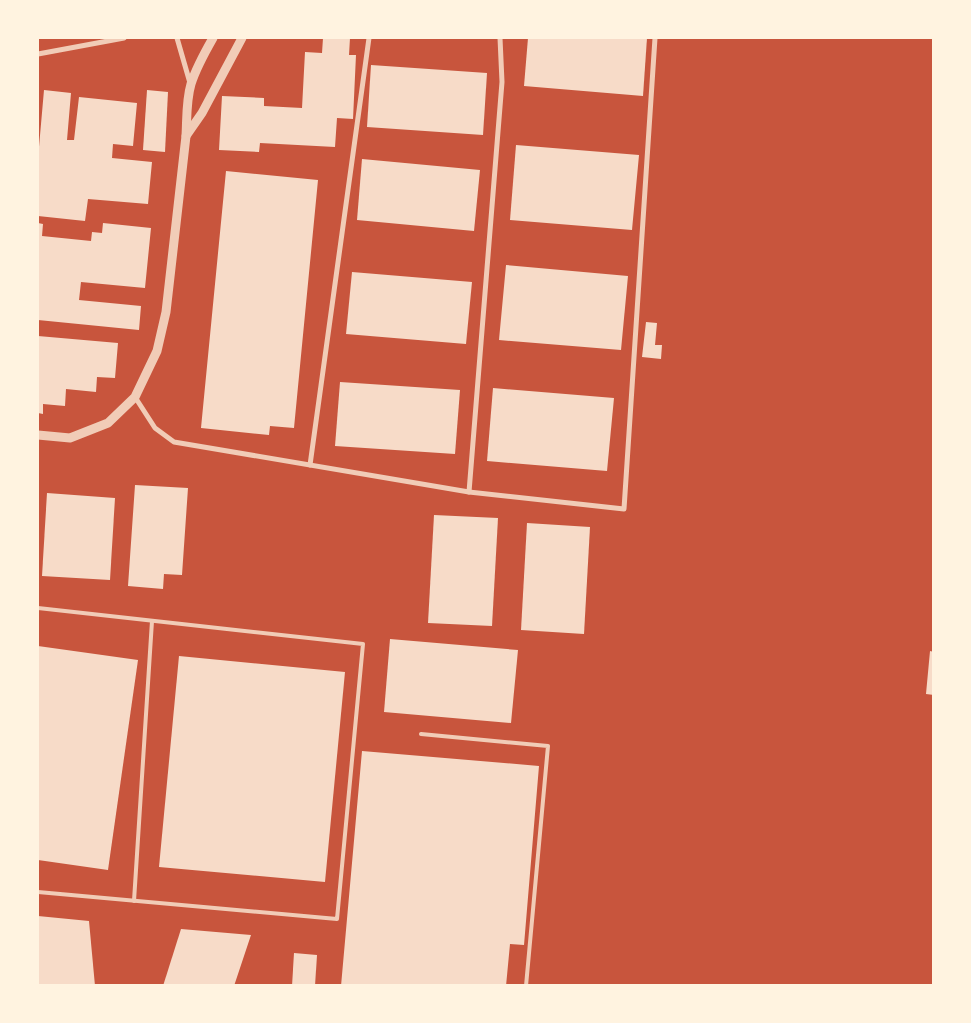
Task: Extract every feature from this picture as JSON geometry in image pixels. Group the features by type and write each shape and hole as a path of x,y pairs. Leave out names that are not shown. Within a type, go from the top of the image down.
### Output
{"street":[{"path":"38,54 124,38"},
{"path":"177,38 191,85"},
{"path":"38,435 70,438 108,423 135,397 157,351 166,312 191,85 203,55 213,38"},
{"path":"186,136 202,113 242,38"},
{"path":"310,465 369,38"},
{"path":"469,492 502,82 500,38"},
{"path":"135,397 155,428 174,442 469,492 624,509 655,38"}],"lane":[{"path":"38,608 363,644 337,919 38,892"},
{"path":"134,901 152,621"},
{"path":"421,734 548,746 526,986"}],"building":[{"path":"323,38 350,38 349,55 356,55 353,119 337,118 335,147 260,143 259,152 219,150 222,96 264,98 264,106 302,108 305,52 322,53"},
{"path":"528,38 647,38 643,96 524,86"},
{"path":"371,65 487,73 483,135 367,127"},
{"path":"44,90 71,93 67,140 74,140 79,97 137,103 133,146 113,144 112,158 152,162 148,204 88,199 85,221 38,216 38,158"},
{"path":"147,90 168,92 165,152 143,150"},
{"path":"516,145 639,155 632,230 510,220"},
{"path":"362,159 480,170 474,231 357,220"},
{"path":"226,171 318,180 294,428 270,426 269,435 201,428"},
{"path":"38,223 43,224 42,236 91,241 92,232 102,233 103,223 151,228 145,288 81,282 79,300 141,306 139,330 38,320"},
{"path":"506,265 628,276 621,350 499,340"},
{"path":"352,272 472,282 466,344 346,334"},
{"path":"646,322 657,323 655,345 662,345 661,359 642,357"},
{"path":"38,336 118,343 115,378 97,377 96,392 66,389 65,406 43,404 43,414 38,413"},
{"path":"340,382 460,390 455,454 335,446"},
{"path":"493,388 614,398 607,471 487,461"},
{"path":"135,485 188,488 182,575 164,574 163,589 128,586"},
{"path":"47,493 115,498 110,580 42,576"},
{"path":"434,515 498,518 492,626 428,623"},
{"path":"527,523 590,527 584,634 521,630"},
{"path":"390,639 518,650 511,723 384,712"},
{"path":"38,646 138,660 108,870 38,860"},
{"path":"930,651 934,652 934,695 926,694"},
{"path":"179,656 345,672 325,882 159,867"},
{"path":"362,751 539,766 524,945 510,944 506,986 341,986"},
{"path":"38,916 89,921 95,986 38,986"},
{"path":"181,929 251,935 234,986 163,986"},
{"path":"294,953 317,955 315,986 292,986"}]}
